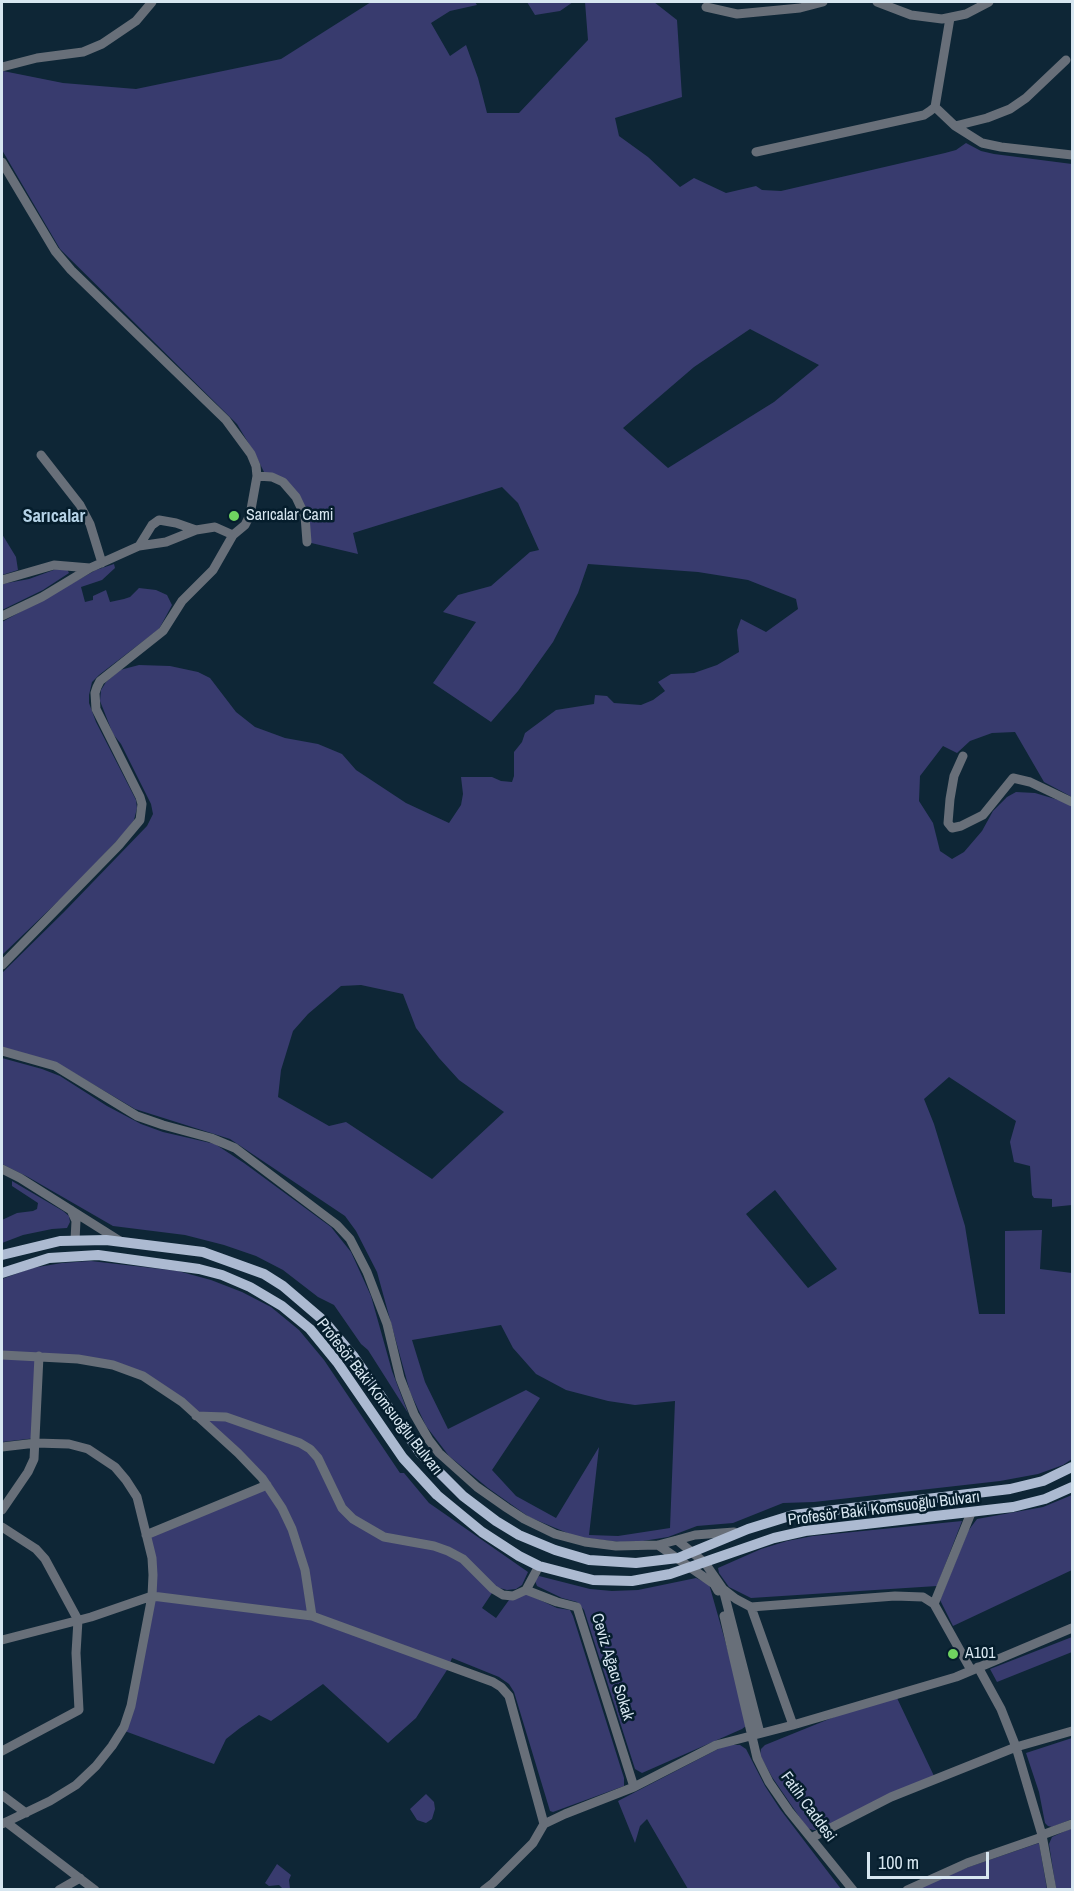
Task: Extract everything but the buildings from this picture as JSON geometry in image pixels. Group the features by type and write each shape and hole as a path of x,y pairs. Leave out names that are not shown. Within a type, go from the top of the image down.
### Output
{"main road":[{"name":"Profesör Baki Komsuoğlu Bulvarı","path":"2,1255 45,1244 75,1240 122,1242 203,1252 251,1269 283,1286 308,1306 341,1339 427,1462 474,1504 519,1535 555,1550 597,1561 636,1563 678,1558 748,1529 806,1513 1010,1489 1043,1481 1072,1467"},
{"name":"Profesör Baki Komsuoğlu Bulvarı","path":"2,1273 49,1258 98,1255 199,1269 222,1275 250,1287 296,1316 310,1329 337,1362 403,1458 437,1495 482,1532 519,1556 539,1566 568,1575 614,1581 650,1578 691,1568 774,1538 805,1531 971,1513 1029,1504 1072,1487"}],"street":[{"path":"2,67 26,60 73,54 92,49 107,42 136,21 152,2"},
{"path":"706,7 737,14 801,8 823,2"},
{"path":"877,2 922,18 950,18 972,11 989,2"},
{"path":"756,152 924,115 935,107 950,18"},
{"path":"955,126 1011,109 1066,60"},
{"path":"935,107 973,139 991,146 1072,155"},
{"path":"2,162 55,251 71,270 226,420 251,454 257,476 248,521 233,535 213,570 182,601 163,631 100,681 97,687 96,710 142,804 137,826 2,965"},
{"path":"41,455 80,505 90,524 102,563"},
{"path":"257,476 272,477 283,482 296,497 305,516 307,542"},
{"path":"139,546 152,525 159,520 196,530"},
{"path":"2,616 42,597 90,567 139,546 166,542 211,526 233,535"},
{"path":"2,580 54,565 90,567"},
{"path":"963,756 954,776 950,799 948,824 952,828 983,815 1013,778 1030,782 1072,802"},
{"path":"2,1051 55,1066 137,1116 218,1140 246,1155 337,1225 350,1239 379,1300 400,1378 414,1414 429,1440 477,1487 507,1509 555,1534 601,1545 658,1545 695,1535 748,1529"},
{"path":"2,1170 20,1178 122,1242"},
{"path":"71,1210 76,1221 75,1240"},
{"path":"2,1355 87,1360 129,1370 163,1388 238,1453 267,1485 292,1528 305,1570 312,1616"},
{"path":"2,1510 28,1472 34,1459 39,1356"},
{"path":"196,1416 226,1417 300,1443 318,1458 342,1508 353,1519 384,1537 434,1546 448,1551 463,1559 493,1589 503,1595 513,1596 526,1590 539,1566"},
{"path":"2,1447 36,1443 69,1444 88,1449 115,1467 137,1497 152,1558 152,1596 131,1706 124,1727 96,1766 76,1785 4,1823 95,1890"},
{"path":"146,1535 267,1485"},
{"path":"934,1604 971,1513"},
{"path":"2,1527 24,1540 45,1559 78,1620 76,1653 80,1710 2,1751"},
{"path":"677,1540 705,1563 723,1589 751,1607 908,1595 923,1597 934,1604 1001,1709 1016,1747 1042,1836 1052,1890"},
{"path":"658,1545 714,1584 756,1734"},
{"path":"723,1589 756,1734"},
{"name":"Ceviz Ağacı Sokak","path":"526,1590 577,1607 634,1787"},
{"path":"2,1640 78,1620 152,1596 312,1616 494,1682 501,1687 508,1696 544,1824"},
{"path":"751,1607 793,1725"},
{"path":"484,1890 533,1843 544,1824 634,1787 716,1745 938,1682 1072,1628"},
{"path":"811,1838 891,1797 1016,1747 1072,1731"},
{"name":"Fatih Caddesi","path":"756,1734 757,1758 769,1782 789,1811 853,1890"},
{"path":"2,1796 26,1813"},
{"path":"907,1890 967,1863 1072,1824"},
{"path":"59,1890 80,1878"}],"shaded area":[{"path":"371,2 475,2 477,5 450,11 431,23 450,56 466,45 487,113 519,113 588,40 585,2 654,2 677,20 682,97 615,118 619,136 648,157 680,187 694,178 726,193 756,186 762,190 781,191 945,153 956,150 966,143 981,151 994,154 1072,164 1072,797 1044,782 1015,732 992,733 970,741 957,753 943,746 920,776 919,801 933,823 940,851 952,859 964,852 982,831 993,811 1007,797 1016,792 1035,793 1072,804 1072,1205 1052,1207 1052,1199 1034,1198 1032,1195 1030,1166 1014,1162 1010,1142 1016,1121 949,1077 924,1099 934,1124 965,1226 979,1314 1005,1314 1005,1231 1042,1230 1040,1269 1072,1273 1072,1459 1063,1465 1038,1474 1000,1481 814,1502 783,1503 733,1523 697,1526 668,1537 643,1541 620,1542 577,1537 529,1517 488,1488 449,1456 426,1426 410,1392 377,1272 356,1231 345,1216 230,1139 135,1109 57,1063 2,1047 2,973 147,826 153,814 151,804 121,744 113,734 100,701 101,690 106,682 120,670 139,665 170,666 198,672 210,678 236,712 255,727 285,738 318,744 342,754 356,770 406,803 449,823 461,805 463,794 461,777 492,777 512,782 514,752 522,742 525,733 556,710 594,704 595,695 607,696 614,703 641,705 653,700 665,691 658,682 671,674 694,673 717,665 739,652 737,630 741,619 766,632 798,609 796,599 748,580 698,572 588,564 578,593 553,642 518,691 491,722 433,683 476,622 443,612 458,595 491,586 530,552 539,550 518,503 502,487 353,533 358,554 307,542 307,524 286,485 266,476 237,424 60,249 2,150 3,71 63,83 136,89 281,59","holes":["750,329 819,365 774,402 668,468 623,428 694,367","361,985 403,994 416,1028 439,1058 459,1080 504,1112 432,1179 346,1122 329,1126 278,1097 281,1070 293,1031 308,1014 341,986","775,1190 837,1269 808,1288 746,1214","501,1325 513,1348 536,1374 566,1390 608,1401 635,1405 675,1401 670,1528 618,1536 589,1535 599,1447 556,1518 516,1496 492,1470 540,1398 526,1390 448,1429 425,1382 412,1340"]},
{"path":"527,2 573,2 560,11 535,15"},
{"path":"2,534 16,557 18,570 2,575"},
{"path":"114,564 115,568 102,580 81,587 85,602 93,600 93,596 106,590 110,602 124,599 130,597 139,588 156,590 167,595 172,605 159,629 99,675 92,682 89,695 89,703 96,722 136,800 134,820 74,886 2,955 2,622 96,570"},
{"path":"59,568 67,569 69,573 43,590 2,610 2,584 29,579"},
{"path":"2,1058 60,1076 107,1106 141,1124 163,1132 215,1144 331,1227 351,1252 371,1296 392,1371 408,1413 368,1350 361,1344 334,1305 318,1297 283,1270 256,1256 224,1245 185,1235 113,1226 2,1164"},
{"path":"12,1181 69,1216 70,1222 67,1228 23,1235 2,1243 2,1220 17,1213 33,1211 37,1209 38,1203 12,1186"},
{"path":"91,1261 178,1271 211,1280 271,1307 299,1330 324,1360 400,1473 404,1473 429,1503 528,1572 522,1585 516,1589 507,1590 496,1587 482,1608 496,1618 509,1600 527,1594 557,1608 570,1610 624,1778 624,1786 553,1812 550,1811 514,1692 509,1684 499,1677 452,1658 447,1670 416,1718 388,1743 323,1684 271,1721 259,1715 240,1728 226,1739 214,1764 122,1730 152,1596 146,1535 266,1485 196,1416 129,1370 40,1356 36,1438 2,1442 2,1279 32,1268"},
{"path":"1072,1495 1072,1570 953,1626 940,1600 968,1531 977,1519 1043,1507"},
{"path":"962,1521 937,1586 751,1598 729,1587 719,1573 718,1568 761,1549 787,1541 813,1536"},
{"path":"539,1576 590,1589 612,1591 638,1590 696,1578 709,1584 747,1718 746,1726 642,1773 635,1769 584,1610 577,1602 562,1598 537,1586 535,1581"},
{"path":"1072,1637 1072,1652 997,1682 990,1669"},
{"path":"897,1698 934,1776 818,1830 807,1828 772,1777 760,1755 761,1749 765,1745 844,1713"},
{"path":"1072,1738 1072,1819 1052,1827 1045,1823 1039,1792 1026,1753"},
{"path":"730,1745 740,1745 746,1749 780,1809 841,1889 688,1889 647,1819 640,1826 635,1843 618,1801"},
{"path":"426,1794 434,1802 435,1809 432,1819 426,1823 417,1820 410,1809"},
{"path":"1072,1828 1072,1889 1056,1889 1049,1844 1052,1837"},
{"path":"1039,1843 1047,1889 915,1890 963,1869"},
{"path":"277,1864 291,1875 290,1889 283,1889 279,1885 269,1886 265,1883"}],"place":[{"name":"Sarıcalar Cami","path":"234,516"},
{"name":"A101","path":"953,1654"}],"district":[{"name":"Sarıcalar","path":"54,517"}]}
